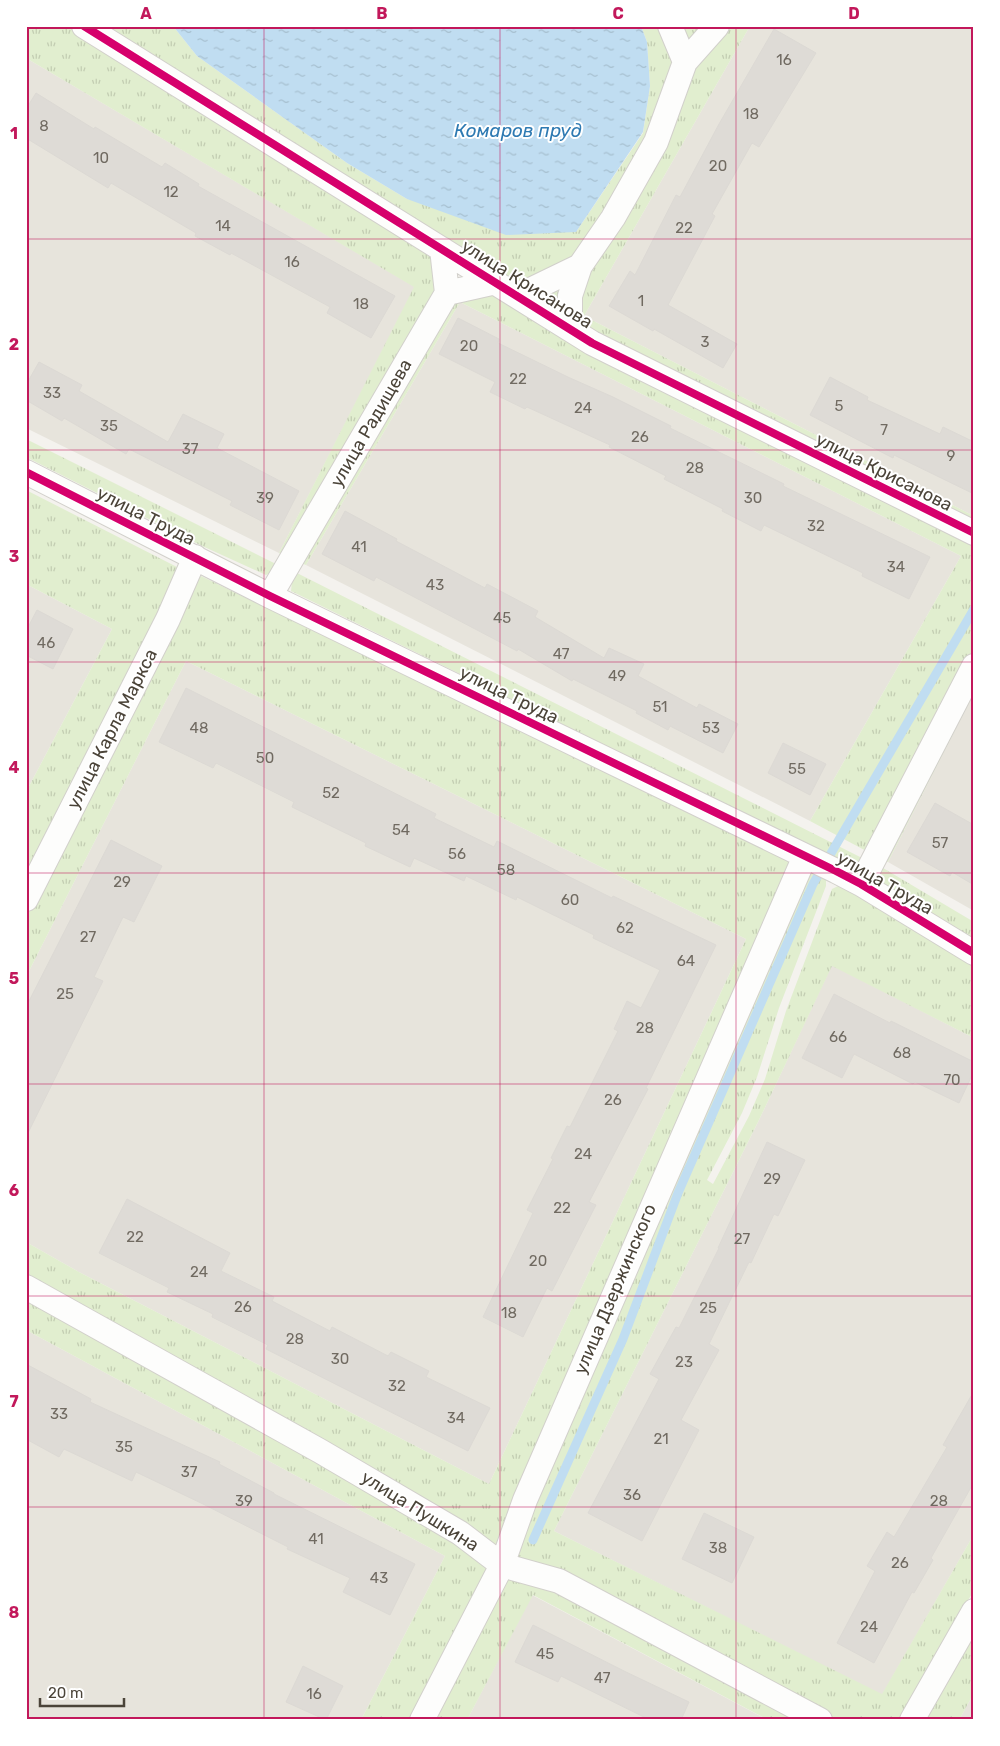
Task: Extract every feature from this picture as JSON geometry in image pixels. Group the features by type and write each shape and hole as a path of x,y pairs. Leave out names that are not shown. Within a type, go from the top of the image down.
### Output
{"street":[{"name":"улица Крисанова","path":"84,26 570,330 600,347 974,533"},
{"path":"670,26 685,62"},
{"path":"570,330 570,296 580,266 613,218 656,142 685,62 717,26"},
{"path":"442,249 446,294 496,282"},
{"path":"518,296 580,266"},
{"name":"улица Радищева","path":"270,596 446,294"},
{"name":"улица Труда","path":"26,472 270,596 861,884 974,953"},
{"name":"улица Карла Маркса","path":"26,899 168,619 195,557"},
{"path":"861,884 974,666"},
{"name":"улица Дзержинского","path":"422,1720 502,1565 528,1491 804,856"},
{"name":"улица Пушкина","path":"26,1287 320,1451 460,1533 502,1565 559,1580 820,1720"},
{"path":"912,1720 974,1611"}],"shaded area":[{"path":"750,26 974,26 974,516 584,316"},
{"path":"26,58 415,287 279,553 26,428"},
{"path":"460,302 961,556 810,821 306,565"},
{"path":"26,584 112,629 26,792"},
{"path":"186,661 746,939 489,1484 79,1272 26,1242 26,977"},
{"path":"974,693 974,911 888,862"},
{"path":"832,965 974,1038 974,1534 882,1695 554,1531 759,1120"},
{"path":"26,1330 445,1556 361,1720 26,1720"},
{"path":"532,1595 768,1720 467,1720"},
{"path":"974,1693 974,1720 959,1720"}],"green space":[{"path":"26,26 72,26 432,252 439,292 287,558 279,553 414,287 26,58"},
{"path":"97,26 173,26 197,56 347,163 407,199 576,232 643,133 650,86 647,42 641,26 661,26 677,66 652,139 573,261 521,284 510,282"},
{"path":"676,26 705,26 686,50"},
{"path":"725,26 750,26 584,316 974,516 974,527 576,325 584,269 691,66"},
{"path":"565,281 562,317 529,298"},
{"path":"495,289 974,540 974,648 870,853 810,821 961,556 460,302 306,565 299,562 452,299"},
{"path":"26,439 282,567 266,575 200,545 26,457"},
{"path":"26,490 177,567 171,587 26,879 26,792 112,629 26,584"},
{"path":"293,571 866,860 855,868 291,591"},
{"path":"201,576 789,861 791,876 495,1551 26,1280 26,1242 79,1272 489,1484 746,939 186,661 26,977 26,915 174,624 187,593"},
{"path":"974,680 974,693 888,862 881,859"},
{"path":"878,865 974,922 974,939 875,879"},
{"path":"810,871 826,878 826,886 779,1008 757,1077 742,1113 707,1180 713,1184 749,1116 765,1079 786,1011 832,889 840,885 974,965 974,1038 832,966 759,1120 554,1531 882,1694 974,1534 974,1590 899,1720 831,1720 515,1561 529,1501"},
{"path":"26,1295 316,1454 488,1563 487,1576 413,1720 361,1720 445,1556 26,1330"},
{"path":"504,1578 558,1585 809,1720 768,1720 533,1595 467,1720 430,1720"},
{"path":"974,1632 974,1693 959,1720 924,1720"}],"water":[{"name":"Комаров пруд","path":"173,26 641,26 647,42 650,86 643,132 576,232 506,235 407,199 347,163 197,56"}],"building":[{"path":"774,29 816,53 759,147 752,143 712,214 715,216 668,305 737,344 723,368 609,306 630,271 635,275 676,195 680,197 719,124"},
{"path":"36,93 94,129 95,127 162,167 165,163 199,184 198,186 395,296 371,338 327,313 330,307 231,253 230,255 195,236 196,233 111,183 108,188 26,138 26,109"},
{"path":"458,318 499,339 498,343 613,397 671,426 670,428 784,484 783,486 930,557 909,599 862,576 863,573 764,525 761,531 722,511 723,509 664,479 666,476 609,447 610,445 490,392 495,382 439,354"},
{"path":"39,362 82,385 79,391 168,442 183,414 224,434 217,448 299,491 279,530 230,505 232,501 129,449 126,454 64,418 62,421 26,400 26,385"},
{"path":"830,377 868,397 867,400 940,434 943,427 974,442 974,494 894,455 893,458 810,415"},
{"path":"345,511 397,539 396,541 485,588 487,584 538,611 535,617 604,658 609,648 644,664 638,676 697,708 699,704 738,724 723,753 670,726 668,730 636,713 637,711 573,679 572,681 518,649 517,651 376,577 374,581 322,554"},
{"path":"37,610 73,629 53,669 26,655 26,631"},
{"path":"186,688 436,814 434,818 494,847 497,841 612,898 613,896 716,945 646,1088 648,1089 589,1202 596,1205 552,1291 547,1288 523,1337 483,1317 533,1213 527,1210 553,1159 551,1158 567,1126 570,1127 618,1031 614,1029 627,1001 641,1008 660,970 593,938 594,935 517,897 516,900 466,876 464,881 414,858 410,867 365,846 366,843 292,807 294,802 216,763 213,768 159,742"},
{"path":"783,743 826,764 810,795 768,773"},
{"path":"935,803 974,825 974,885 952,872 950,876 907,852"},
{"path":"111,840 162,866 134,922 123,917 94,977 103,981 26,1137 26,1007"},
{"path":"834,994 890,1023 891,1021 974,1062 974,1071 959,1103 915,1082 913,1084 854,1054 842,1078 802,1058"},
{"path":"767,1142 805,1160 778,1216 774,1214 709,1344 719,1350 681,1420 699,1430 642,1541 588,1513 659,1379 650,1374 676,1327 679,1328 719,1248"},
{"path":"127,1199 230,1253 221,1271 274,1297 272,1301 330,1331 332,1327 388,1356 391,1352 429,1371 426,1377 490,1408 468,1451 266,1349 268,1345 212,1317 213,1314 167,1292 169,1288 99,1253"},
{"path":"26,1364 91,1399 90,1402 220,1462 219,1464 274,1494 415,1564 390,1615 343,1592 350,1578 287,1549 288,1547 201,1503 136,1472 132,1481 64,1449 59,1457 26,1439"},
{"path":"974,1391 974,1482 931,1558 933,1560 914,1593 912,1592 874,1663 837,1643 875,1571 867,1566 887,1532 894,1537 947,1447 943,1445"},
{"path":"704,1513 754,1537 732,1583 682,1559"},
{"path":"533,1625 689,1702 681,1720 650,1720 561,1676 558,1682 515,1662"},
{"path":"303,1666 343,1686 326,1720 286,1702"}],"waterway":[{"path":"533,1540 623,1339 678,1193 813,884 974,609"}],"cycle path":[{"path":"84,26 592,343 974,533"},
{"path":"26,472 270,596 836,871 861,884 974,953"}]}
